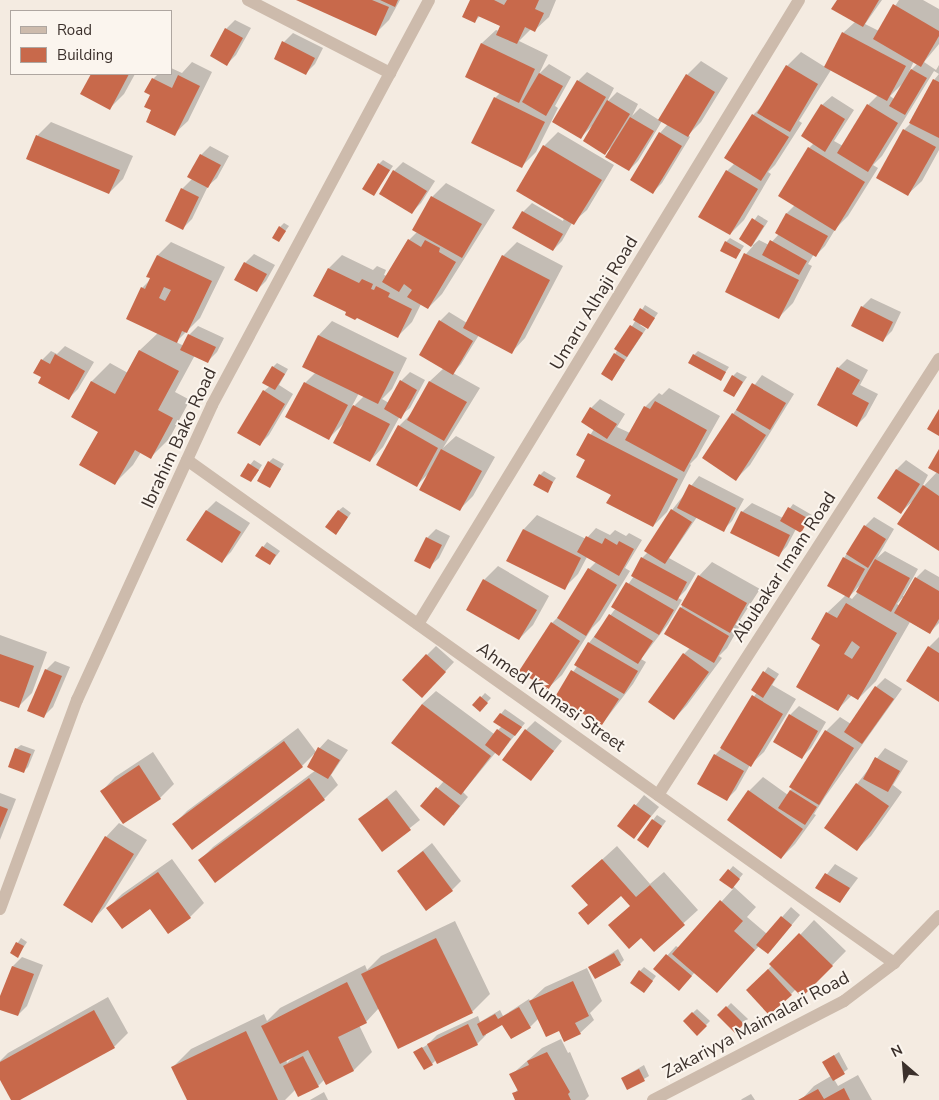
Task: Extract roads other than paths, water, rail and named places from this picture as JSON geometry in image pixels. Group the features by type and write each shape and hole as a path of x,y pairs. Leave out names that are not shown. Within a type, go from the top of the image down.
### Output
{"street":[{"path":"248,0 390,73"},
{"name":"Ibrahim Bako Road","path":"0,910 77,700 212,405 428,0"},
{"name":"Umaru Alhaji Road","path":"418,624 799,0"},
{"name":"Abubakar Imam Road","path":"658,795 939,359"},
{"name":"Ahmed Kumasi Street","path":"188,460 894,962"},
{"name":"Zakariyya Maimalari Road","path":"653,1100 844,1001 894,962 939,916"}]}
